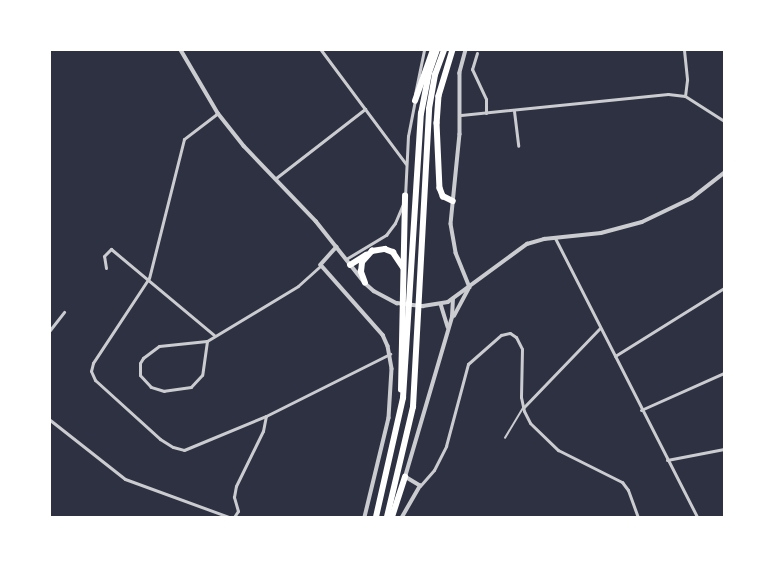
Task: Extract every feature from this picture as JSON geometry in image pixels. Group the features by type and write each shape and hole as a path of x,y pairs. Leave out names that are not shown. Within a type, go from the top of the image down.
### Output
{"highway":[{"path":"415,100 433,50"},
{"path":"376,517 400,415 405,378 421,114 428,73 437,50"},
{"path":"387,517 413,407 429,109 435,75 444,50"},
{"path":"453,50 439,96 437,123 440,188 443,196 453,201"},
{"path":"400,415 405,196"},
{"path":"350,265 378,249 389,250 398,258 404,269"},
{"path":"365,283 361,269 366,255"},
{"path":"392,517 405,477"}],"street":[{"path":"181,50 218,113 244,146 276,178 337,247 365,283 383,297 403,304 439,304 453,299 524,245 555,238 601,233 651,218 692,198 724,173"},
{"path":"321,50 406,164"},
{"path":"346,259 386,235 398,218 405,196 406,164 424,50"},
{"path":"448,330 470,287 452,237 453,201 461,115 460,73 466,50"},
{"path":"684,50 687,85 684,96"},
{"path":"477,53 472,69 486,99 486,113"},
{"path":"461,115 514,111 657,94 684,96 724,121"},
{"path":"276,178 365,109"},
{"path":"514,111 518,146"},
{"path":"218,113 184,139 149,278 93,363 93,377 102,388 160,439 180,450 194,447 266,416 390,354"},
{"path":"555,238 641,410 697,517"},
{"path":"207,341 202,374 191,387 164,391 151,387 140,375 140,362 159,346 207,341 214,335 290,292 321,265 337,247"},
{"path":"106,268 104,256 111,249 149,278 214,335"},
{"path":"321,265 379,330 390,354 392,380 390,418 365,517"},
{"path":"615,356 724,288"},
{"path":"420,486 405,477 453,313 453,299"},
{"path":"439,304 446,315 448,330"},
{"path":"50,330 64,312"},
{"path":"523,408 600,328"},
{"path":"402,517 420,486 441,458 450,434 467,367 475,357 504,334 516,337 523,354 523,408 530,423 554,447 624,484 638,517"},
{"path":"641,410 724,373"},
{"path":"235,516 236,486 263,431 266,416"},
{"path":"50,420 125,478 229,517"},
{"path":"667,460 724,449"}],"lane":[{"path":"505,438 523,408"}]}
